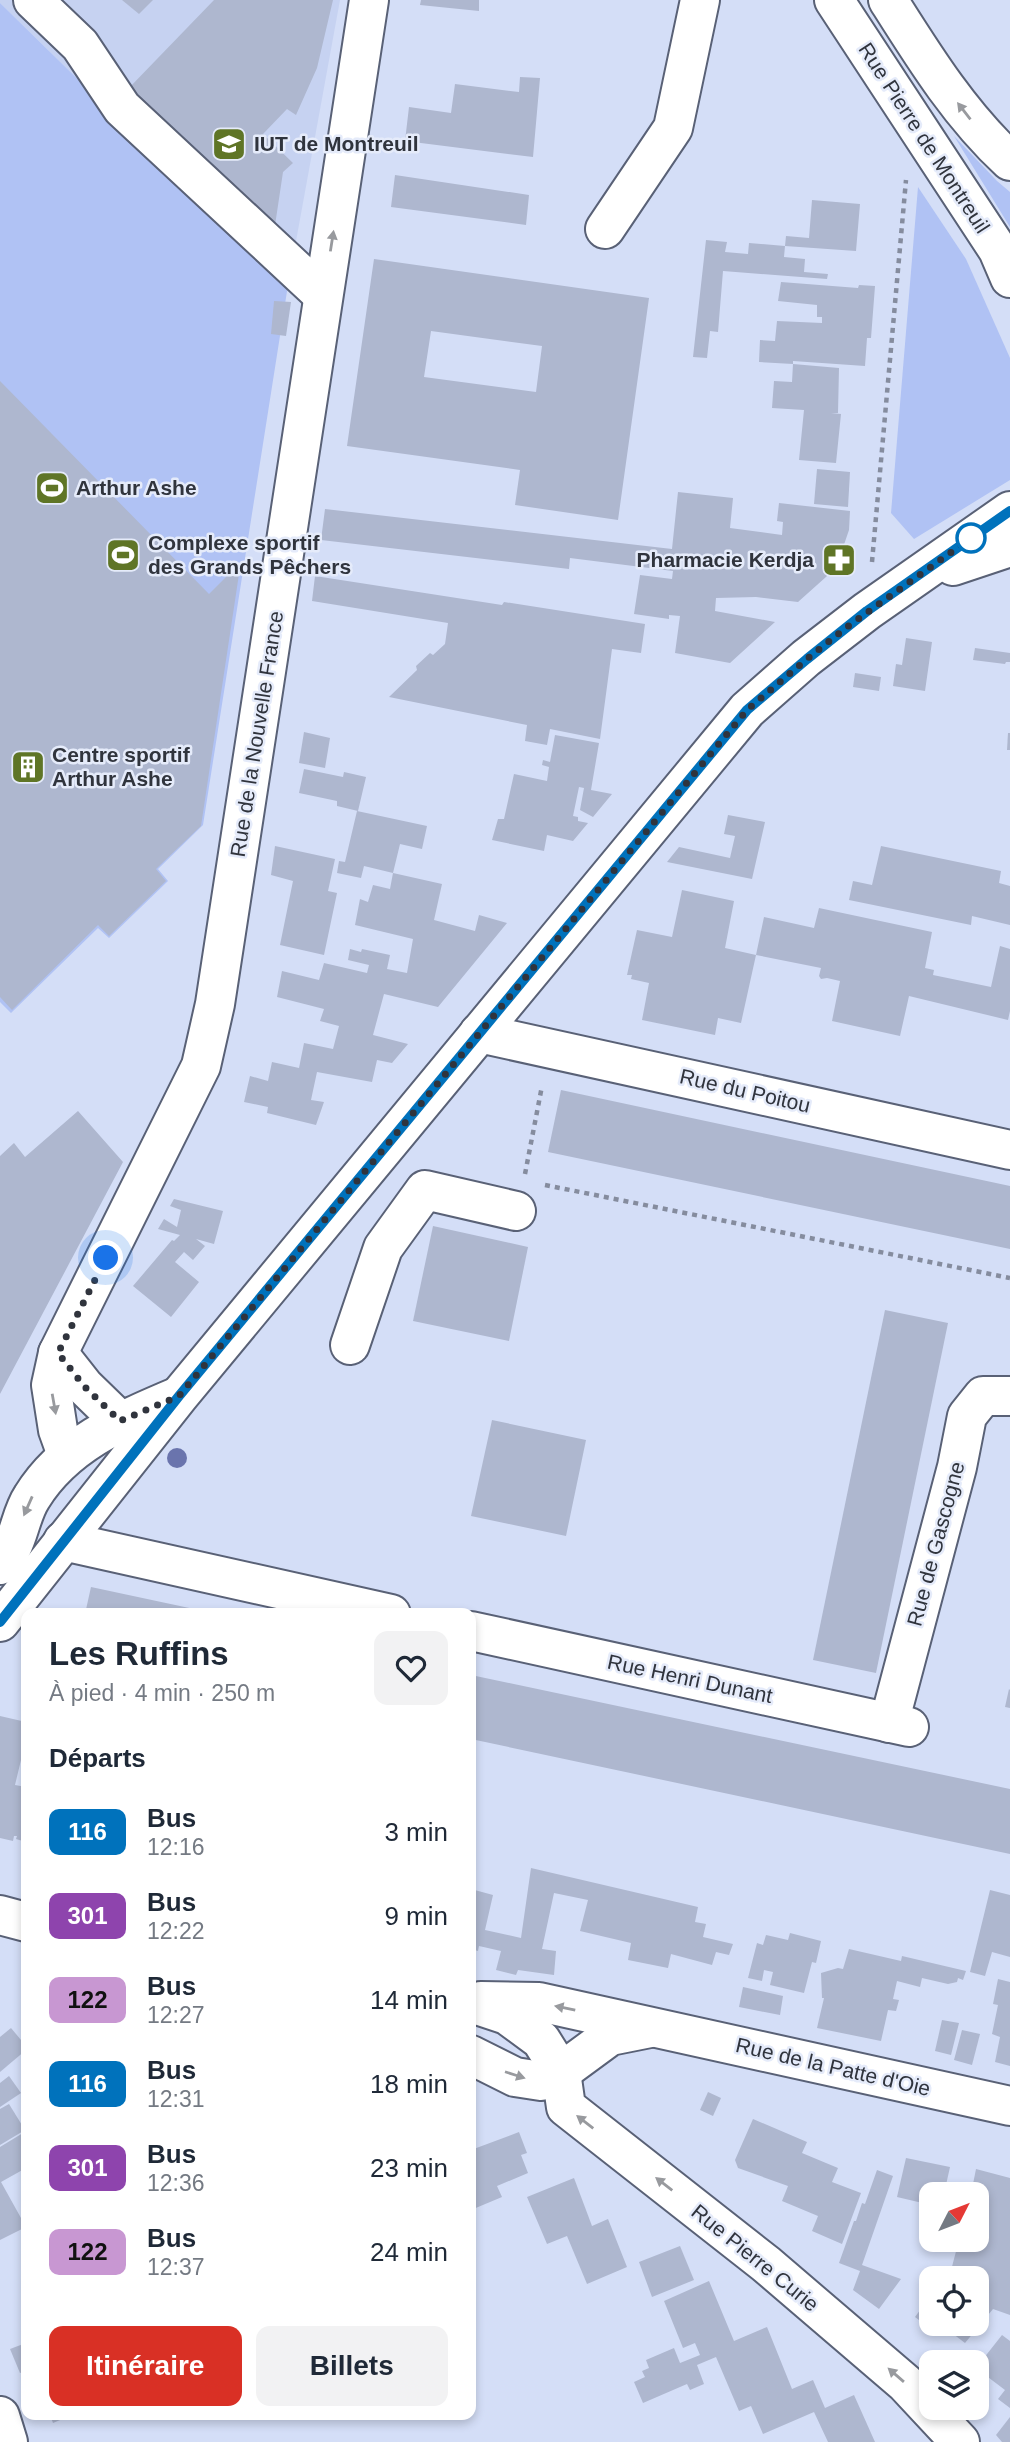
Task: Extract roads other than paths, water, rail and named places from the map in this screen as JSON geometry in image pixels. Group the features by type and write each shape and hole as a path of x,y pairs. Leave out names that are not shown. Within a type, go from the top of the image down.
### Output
{"street":[{"path":"33,0 80,45 122,108 322,302"},
{"name":"Rue de la Nouvelle France","path":"67,1455 58,1430 51,1385 58,1353 201,1066 215,1004 369,0"},
{"path":"605,229 673,128 700,0"},
{"name":"Rue Pierre de Montreuil","path":"834,0 998,250 1010,278"},
{"path":"888,0 940,80 985,139 1010,161"},
{"path":"0,1622 179,1396 747,710 867,611 1010,511"},
{"path":"911,581 1010,547"},
{"name":"Rue du Poitou","path":"479,1033 1010,1150"},
{"path":"350,1345 383,1248 425,1190 525,1192"},
{"path":"58,1353 84,1386 120,1421"},
{"path":"0,1565 12,1547 30,1501 44,1479 67,1455 120,1421 179,1396"},
{"name":"Rue de Gascogne","path":"899,1725 967,1416 983,1396 1010,1396"},
{"path":"63,1541 364,1608"},
{"name":"Rue Henri Dunant","path":"476,1632 899,1725"},
{"path":"0,1915 21,1921"},
{"name":"Rue de la Patte d'Oie","path":"476,2002 539,2002 1010,2106"},
{"name":"Rue Pierre Curie","path":"476,2004 507,2015 541,2040 561,2072 566,2107 766,2264 905,2382 961,2442"},
{"name":"Rue de la Patte d'Oie","path":"561,2072 610,2036 656,2027"},
{"path":"476,2058 515,2077 541,2081 561,2072"},
{"path":"0,2416 8,2442"}],"place":[{"name":"IUT de Montreuil","path":"229,144"},
{"name":"Arthur Ashe","path":"52,488"},
{"name":"Complexe sportif des Grands Pêchers","path":"123,555"},
{"name":"Pharmacie Kerdja","path":"839,560"},
{"name":"Centre sportif Arthur Ashe","path":"28,767"}]}
